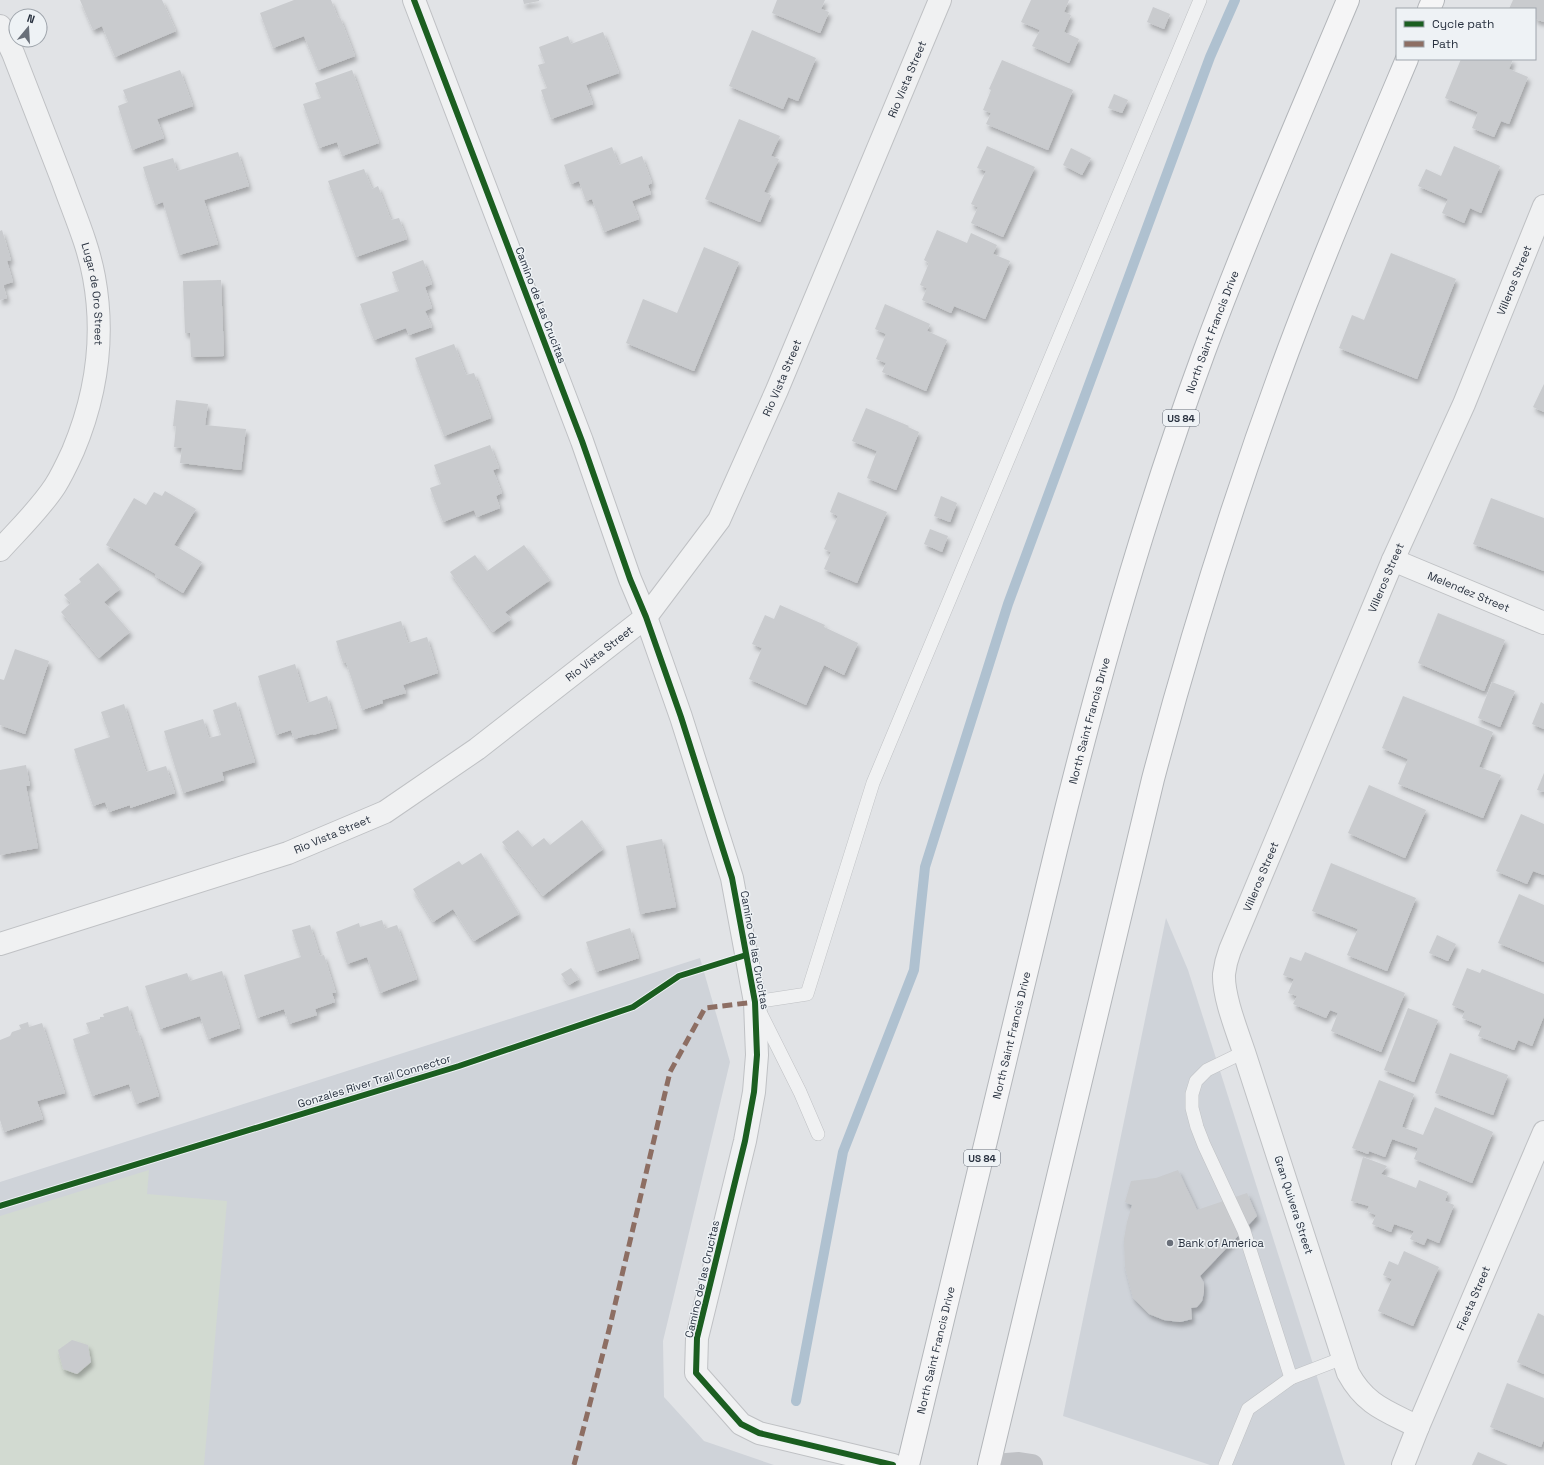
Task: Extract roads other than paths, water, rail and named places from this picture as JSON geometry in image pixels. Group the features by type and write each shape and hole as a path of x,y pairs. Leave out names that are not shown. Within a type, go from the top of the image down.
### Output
{"highway":[{"name":"North Saint Francis Drive","path":"908,1465 1065,812 1114,627 1165,465 1215,324 1248,238 1348,0"},
{"path":"989,1465 1153,780 1210,577 1289,349 1334,235 1407,60"}],"main road":[{"path":"994,1465 1019,1463 1032,1465"}],"street":[{"name":"Camino de Las Crucitas","path":"414,0 582,441 630,579 646,618"},
{"name":"Rio Vista Street","path":"0,944 288,853 385,812 477,748 646,618 719,520 777,390 940,0"},
{"name":"Lugar de Oro Street","path":"0,26 13,53 78,221 94,276 99,326 96,375 92,398 68,462 55,485 39,507 0,550"},
{"name":"Villeros Street","path":"1230,950 1393,560 1464,404 1544,206"},
{"name":"Melendez Street","path":"1393,560 1544,623"},
{"name":"Camino de las Crucitas","path":"646,618 681,717 732,878 755,1002 758,1055 754,1092 745,1141 697,1338 696,1373 741,1424 759,1433 893,1465"},
{"name":"Gran Quivera Street","path":"1230,950 1224,975 1225,988 1244,1052 1348,1373 1356,1388 1366,1398 1378,1407 1418,1427"},
{"name":"Fiesta Street","path":"1403,1465 1544,1132"}],"lane":[{"path":"818,1134 800,1092 755,1002 807,994 873,784 1200,0"},
{"path":"1244,1052 1207,1070 1196,1080 1192,1094 1192,1108 1202,1139 1244,1231 1291,1378"},
{"path":"1225,1465 1248,1409 1291,1378 1343,1358"}],"waterway":[{"path":"796,1401 843,1152 914,970 925,867 1008,604 1210,57 1235,0"}],"place":[{"name":"Bank of America","path":"1170,1243"}]}
